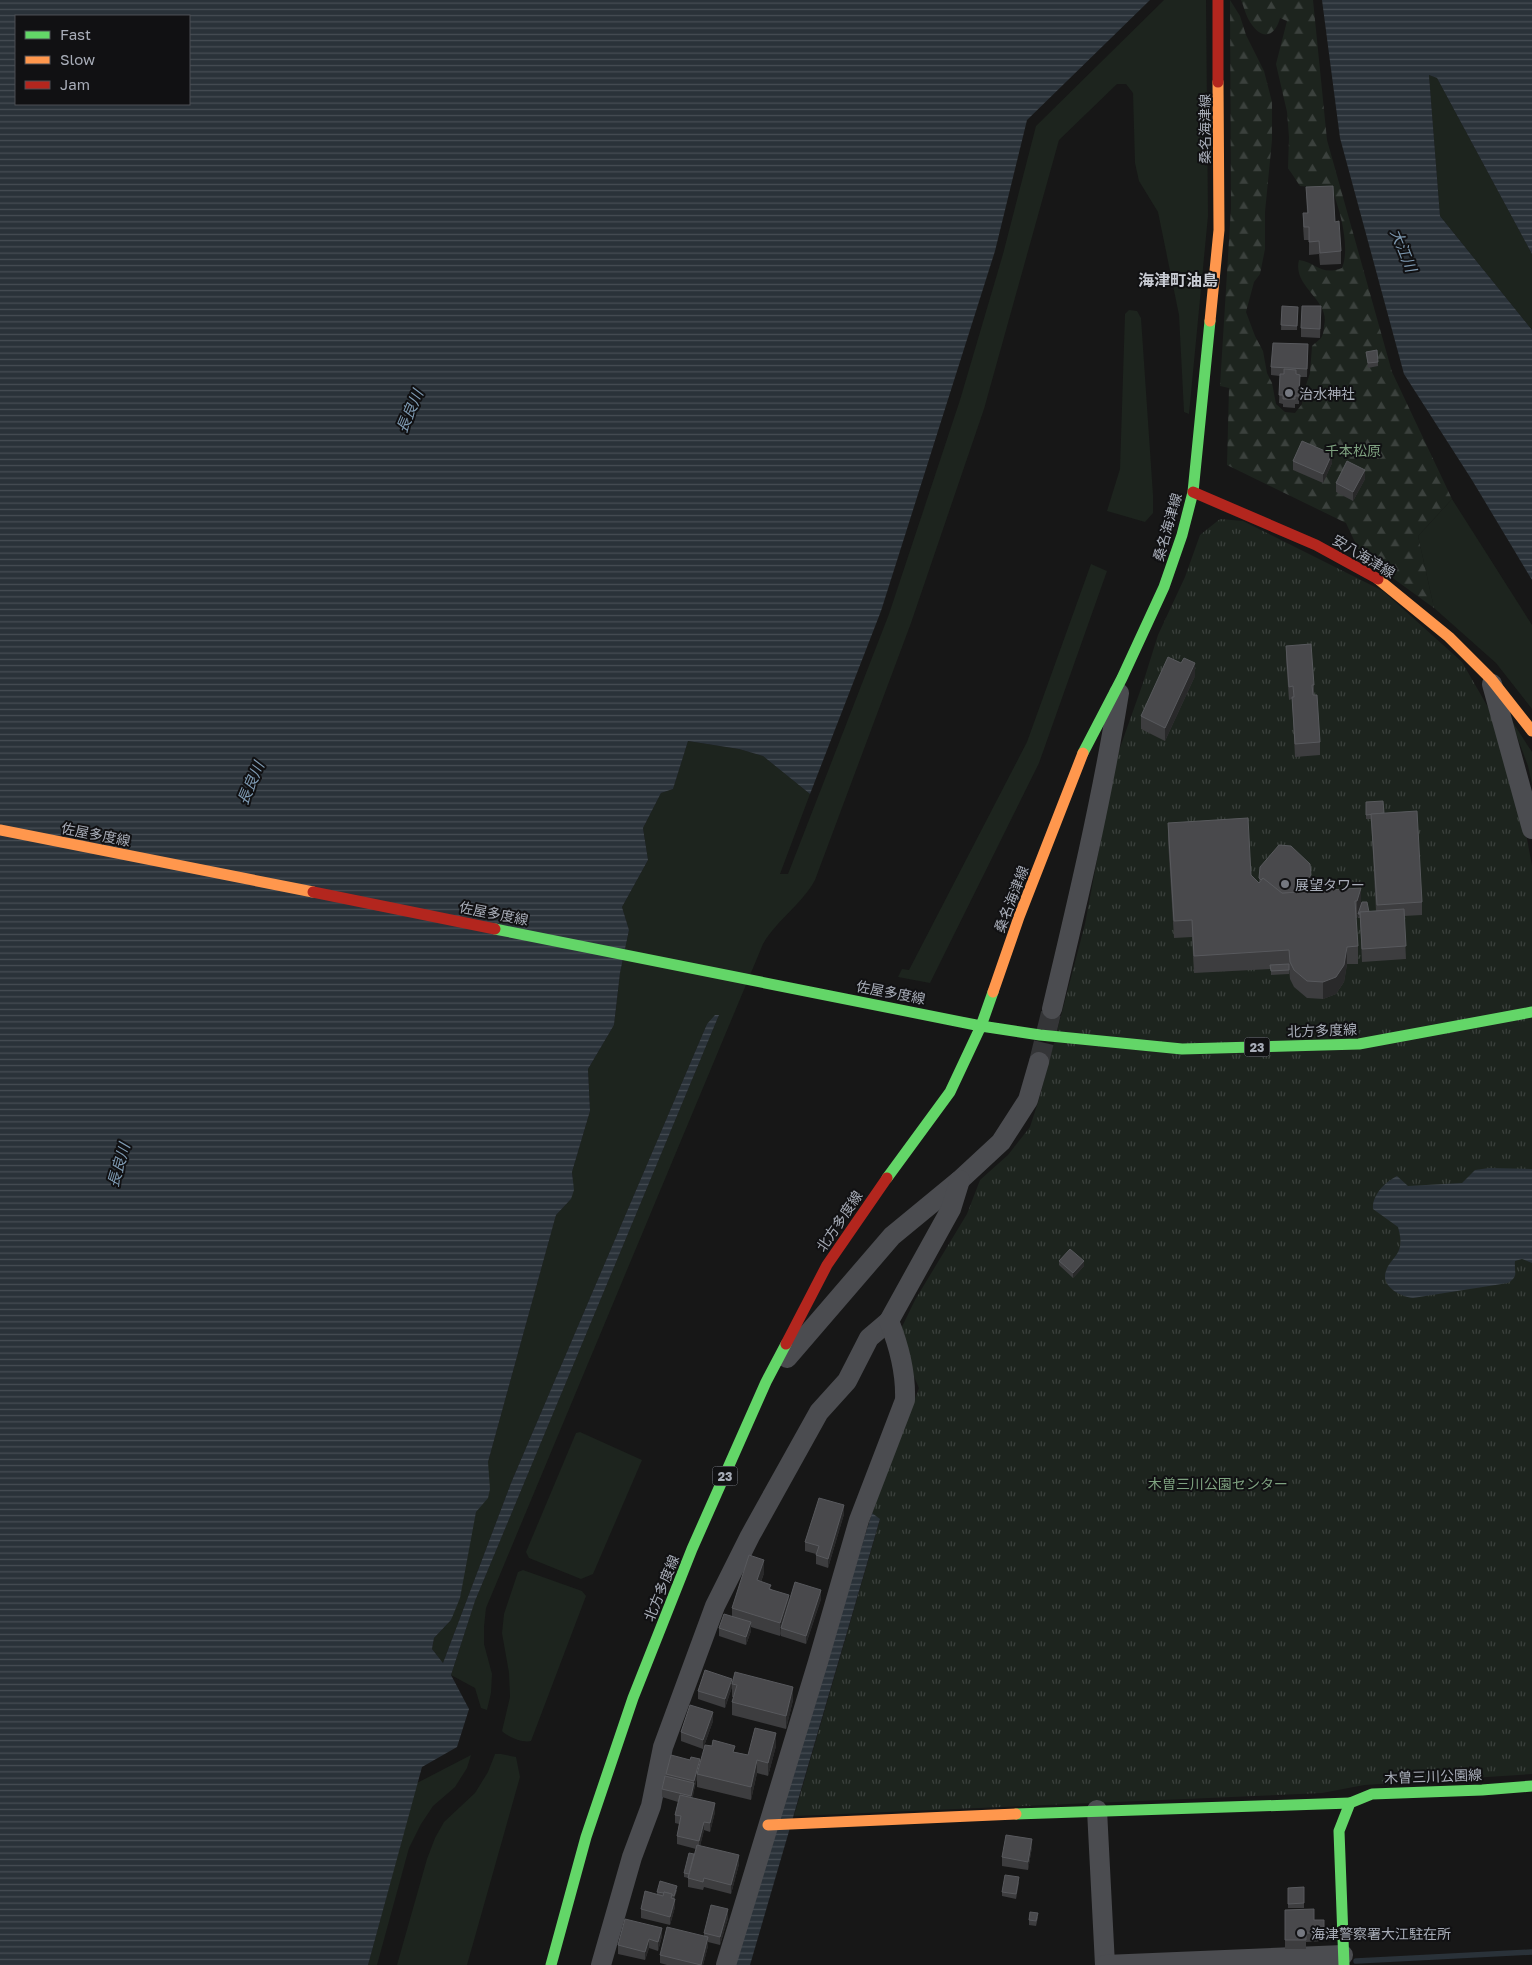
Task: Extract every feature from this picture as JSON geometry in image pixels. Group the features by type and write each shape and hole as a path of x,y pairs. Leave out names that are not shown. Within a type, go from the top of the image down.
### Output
{"main road":[{"name":"桑名海津線","path":"981,1026 1019,917 1088,741 1122,678 1164,587 1182,535 1193,492 1219,230 1218,0"},
{"name":"安八海津線","path":"1193,492 1316,545 1383,582 1449,637 1491,679 1532,731"},
{"name":"佐屋多度線","path":"0,830 981,1026"},
{"name":"北方多度線","path":"551,1965 586,1837 633,1698 692,1549 766,1382 828,1265 876,1194 950,1092 981,1026 1040,1035 1182,1049 1359,1044 1532,1012"},
{"name":"木曽三川公園線","path":"771,1825 1097,1810 1350,1803 1372,1794 1532,1786"},
{"path":"1343,1960 1339,1831 1350,1803"}],"street":[{"path":"1052,1009 1074,920 1112,741 1122,678"},
{"path":"1491,679 1532,829"},
{"path":"766,1382 892,1236 960,1180 1001,1142 1028,1100 1039,1062"},
{"path":"601,1965 632,1857 650,1806 663,1747 715,1606 750,1536 819,1412 847,1381 869,1338 889,1321 951,1209 960,1180"},
{"path":"726,1965 771,1825 859,1520 905,1400 906,1383 897,1341 889,1321"},
{"path":"1097,1810 1105,1965 1343,1960"}],"green space":[{"path":"1164,0 1206,0 1208,216 1189,414 1184,412 1179,315 1158,212 1139,181 1135,163 1133,93 1126,84 1117,84 1059,140 984,409 911,623 815,880 810,889 775,927 763,944 486,1608 484,1644 492,1674 491,1693 487,1710 481,1708 475,1688 451,1675 475,1601 719,1015 707,1024 511,1483 443,1663 432,1649 434,1638 451,1620 476,1512 486,1489 488,1462 556,1215 571,1199 572,1172 590,1111 588,1069 614,1025 620,973 629,930 622,907 648,860 643,828 661,793 673,789 688,741 739,749 763,756 810,794 780,874 788,874 889,614 960,400 1003,254 1036,126"},
{"name":"千本松原","path":"1230,0 1240,16 1246,35 1264,71 1272,102 1272,140 1265,212 1265,249 1260,274 1254,282 1246,312 1263,351 1276,404 1285,412 1295,413 1302,404 1310,373 1312,346 1321,338 1324,331 1325,317 1322,309 1301,278 1298,270 1299,260 1329,271 1342,268 1345,242 1342,221 1334,195 1322,188 1300,186 1288,168 1289,137 1287,112 1276,64 1287,21 1280,18 1271,33 1263,34 1250,22 1241,0 1313,0 1327,140 1392,372 1452,499 1418,536 1434,608 1361,555 1346,523 1227,465 1229,388 1220,386 1231,208"},
{"path":"1429,75 1437,78 1532,254 1532,330 1440,216"},
{"path":"1129,310 1137,311 1141,318 1153,495 1153,513 1145,522 1107,511 1120,469 1125,314"},
{"path":"1452,499 1532,625 1532,709 1496,663 1434,608 1418,536"},
{"name":"木曽三川公園センター","path":"1220,519 1243,521 1383,591 1462,662 1489,709 1520,801 1532,866 1532,1774 1364,1785 1322,1793 794,1816 880,1520 872,1513 919,1388 902,1349 900,1331 915,1300 967,1214 980,1180 1008,1155 1030,1127 1040,1096 1085,924 1116,759 1158,635 1185,577 1200,535"},
{"path":"1091,564 1107,571 1039,763 930,983 898,977 902,969 909,970 1027,742"},
{"path":"1510,718 1532,752 1532,784 1528,766"},
{"path":"580,1432 642,1460 593,1574 581,1579 529,1558 526,1552 576,1433"},
{"path":"523,1570 582,1591 586,1596 531,1741 515,1739 502,1731 510,1697 509,1673 502,1633 504,1614 518,1572"},
{"path":"495,1754 516,1757 520,1777 467,1965 397,1965 427,1859 435,1838 444,1822 475,1793 488,1772"},
{"path":"471,1755 467,1768 455,1787 433,1806 409,1848 377,1965 368,1965 417,1783"}],"water":[{"name":"長良川","path":"0,0 1150,0 1027,120 995,251 881,611 810,794 763,756 739,749 688,741 673,789 661,793 643,828 648,860 622,907 629,930 620,973 614,1025 588,1069 590,1111 572,1172 574,1190 571,1199 556,1215 488,1462 490,1489 488,1498 476,1512 460,1598 451,1620 434,1638 432,1649 443,1663 511,1483 707,1024 715,1015 719,1015 475,1601 451,1675 469,1709 457,1747 422,1767 368,1965 0,1965"},
{"name":"大江川","path":"1322,0 1532,0 1532,254 1437,78 1429,75 1440,216 1532,330 1532,580 1472,480 1404,374 1340,138"},
{"path":"1489,1168 1532,1169 1532,1263 1522,1259 1515,1261 1515,1276 1508,1283 1413,1298 1393,1290 1386,1281 1385,1276 1387,1268 1399,1250 1400,1238 1398,1227 1373,1209 1373,1204 1380,1190 1397,1176 1408,1186 1462,1183 1475,1170"},
{"path":"872,1513 880,1519 750,1965 734,1965 824,1665"}],"building":[{"path":"1333,186 1335,222 1339,221 1341,251 1320,253 1319,241 1309,242 1309,227 1304,227 1303,213 1308,213 1306,187"},
{"path":"1282,306 1298,307 1297,326 1281,325"},
{"path":"1302,306 1321,306 1320,329 1301,328"},
{"path":"1273,343 1308,344 1307,369 1271,367"},
{"path":"1377,350 1378,362 1368,363 1366,352"},
{"path":"1284,369 1296,370 1296,374 1300,375 1299,396 1295,396 1295,399 1283,399 1283,395 1279,395 1280,374 1284,374"},
{"path":"1302,441 1332,454 1323,474 1293,461"},
{"path":"1347,461 1365,470 1353,492 1336,483"},
{"path":"1311,644 1314,685 1312,685 1313,695 1317,695 1320,742 1295,744 1293,686 1289,687 1286,646"},
{"path":"1168,657 1181,663 1184,658 1195,663 1165,728 1141,716"},
{"path":"1383,801 1384,813 1366,815 1366,802"},
{"path":"1417,811 1422,902 1377,905 1371,814"},
{"path":"1248,818 1251,875 1259,883 1263,878 1282,893 1361,888 1357,901 1355,901 1358,946 1347,947 1344,965 1336,977 1323,982 1307,981 1294,970 1290,962 1289,950 1194,956 1192,920 1174,921 1168,823"},
{"path":"1279,845 1291,846 1310,864 1311,875 1298,892 1282,893 1263,878 1261,880 1259,878 1260,867"},
{"path":"1362,902 1367,902 1369,912 1360,912 1358,914"},
{"path":"1404,909 1406,946 1362,949 1360,912"},
{"path":"1289,964 1289,970 1271,971 1270,965"},
{"path":"1070,1249 1084,1261 1073,1273 1059,1261"},
{"path":"819,1498 844,1505 828,1559 816,1555 819,1546 805,1542"},
{"path":"749,1555 764,1560 757,1580 771,1585 769,1589 789,1595 780,1623 732,1608"},
{"path":"795,1582 821,1590 806,1636 781,1628"},
{"path":"724,1614 751,1622 746,1637 719,1628"},
{"path":"705,1670 732,1679 725,1699 698,1691"},
{"path":"735,1672 793,1687 786,1716 732,1702 737,1685 732,1684"},
{"path":"690,1705 713,1712 703,1740 681,1732"},
{"path":"755,1728 776,1733 768,1763 757,1760 751,1787 697,1774 705,1745 712,1746 713,1740 735,1746 733,1752 748,1755"},
{"path":"671,1755 690,1760 691,1757 700,1759 694,1781 666,1774"},
{"path":"665,1776 694,1783 691,1796 662,1789"},
{"path":"680,1795 715,1803 710,1823 704,1822 699,1841 677,1836 681,1816 675,1815"},
{"path":"1006,1835 1032,1839 1028,1862 1002,1857"},
{"path":"697,1845 739,1855 731,1885 704,1878 703,1882 688,1878"},
{"path":"689,1853 694,1854 689,1874 684,1873"},
{"path":"1005,1875 1019,1877 1016,1894 1002,1892"},
{"path":"660,1881 677,1886 674,1896 664,1892 657,1892"},
{"path":"1304,1887 1304,1903 1288,1904 1288,1888"},
{"path":"645,1891 663,1896 664,1892 672,1894 671,1898 675,1899 670,1917 641,1909"},
{"path":"711,1905 728,1909 720,1937 704,1933"},
{"path":"1314,1909 1314,1920 1324,1920 1324,1933 1306,1933 1306,1940 1285,1940 1285,1910"},
{"path":"1030,1912 1038,1913 1036,1921 1029,1920"},
{"path":"625,1919 662,1928 658,1942 649,1939 645,1952 618,1945"},
{"path":"667,1927 708,1937 701,1965 660,1955"}],"waterway":[{"path":"1356,1961 1532,1952"}],"tunnel":[{"path":"1039,1062 1052,1009"}],"traffic: fast":[{"path":"1083,753 1122,678 1164,587 1182,535 1193,492 1210,321"},
{"path":"495,929 981,1026 993,992"},
{"path":"887,1178 950,1092 981,1026 1040,1035 1182,1049 1359,1044 1532,1012"},
{"path":"551,1965 586,1837 633,1698 692,1549 766,1382 786,1344"},
{"path":"1344,1965 1339,1831 1350,1803 1372,1794 1532,1786"},
{"path":"1016,1814 1350,1803"}],"traffic: slow":[{"path":"1210,321 1219,230 1218,82"},
{"path":"1378,579 1449,637 1491,679 1532,731"},
{"path":"993,992 1019,917 1083,753"},
{"path":"0,830 313,892"},
{"path":"768,1825 1016,1814"}],"traffic: jam":[{"path":"1218,0 1218,82"},
{"path":"1193,492 1316,545 1378,579"},
{"path":"313,892 495,929"},
{"path":"786,1344 827,1265 887,1178"}],"place":[{"name":"治水神社","path":"1289,393"},
{"name":"展望タワー","path":"1285,884"},
{"name":"海津警察署大江駐在所","path":"1301,1933"}],"district":[{"name":"海津町油島","path":"1178,280"}]}
